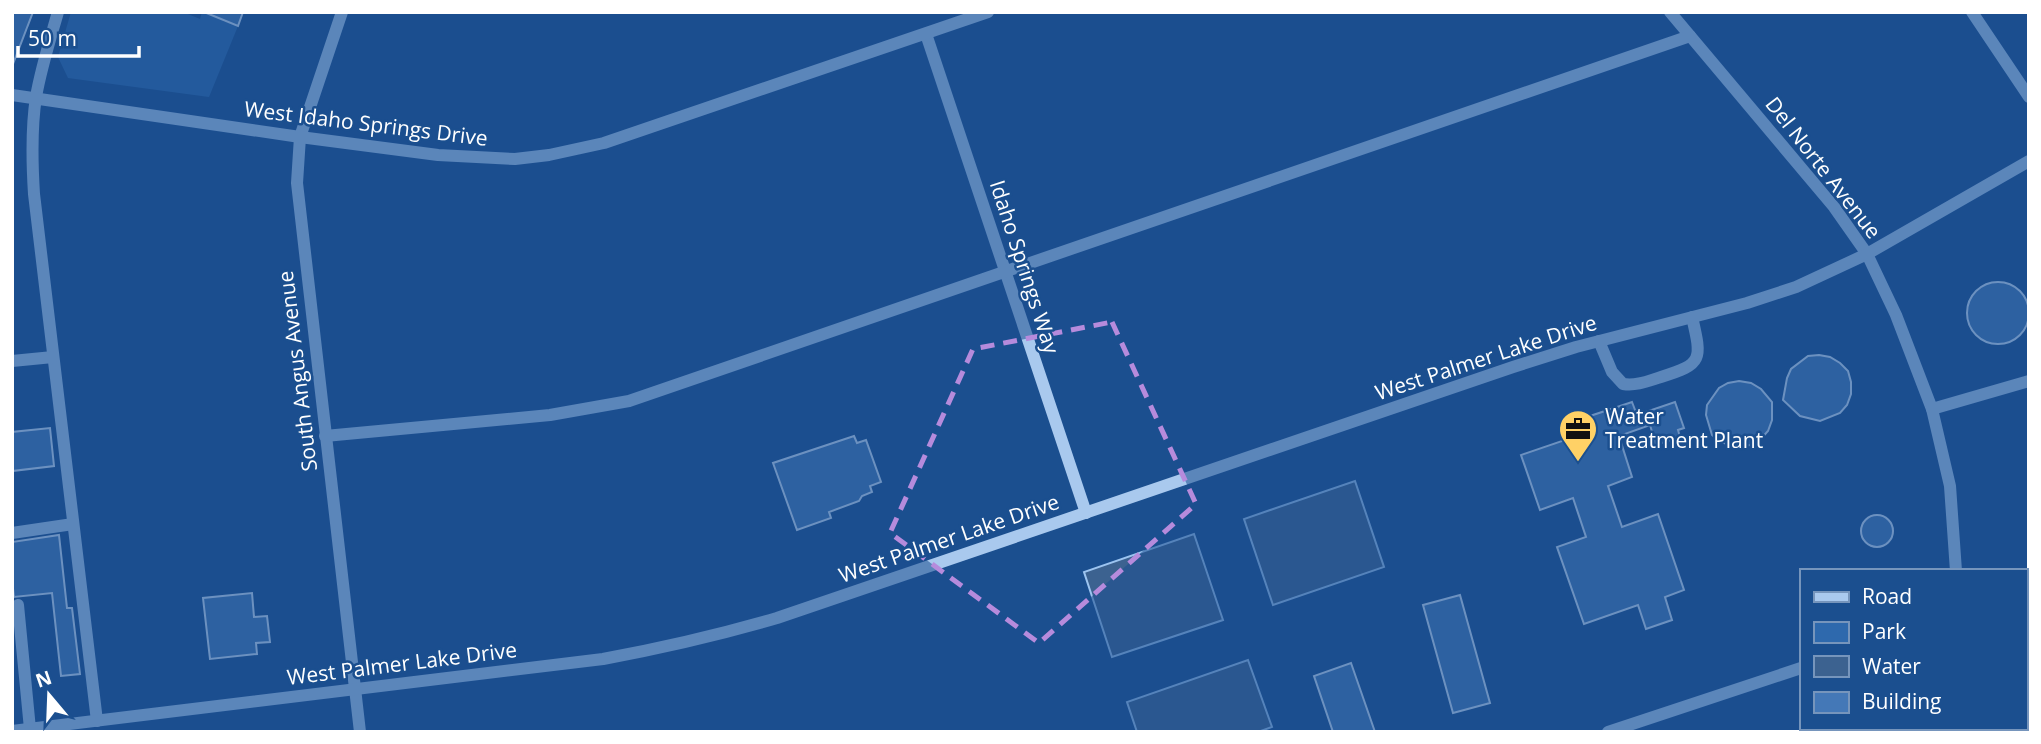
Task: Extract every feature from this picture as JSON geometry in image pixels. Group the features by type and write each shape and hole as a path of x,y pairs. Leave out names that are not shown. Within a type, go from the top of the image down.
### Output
{"street":[{"path":"58,12 36,98 33,128 34,194 97,721"},
{"name":"South Angus Avenue","path":"342,12 300,137 297,183 360,732"},
{"name":"West Idaho Springs Drive","path":"12,94 438,155 514,159 549,155 604,143 988,12"},
{"name":"Del Norte Avenue","path":"1670,12 1834,207 1867,254 1896,315 1932,409 1950,486 1956,569"},
{"path":"1972,12 2029,97"},
{"name":"Idaho Springs Way","path":"926,34 1086,513"},
{"path":"325,436 550,415 629,401 1690,36"},
{"name":"West Palmer Lake Drive","path":"12,731 603,659 683,644 777,618 1513,367 1796,287 1867,254 2029,161"},
{"path":"1600,341 1612,372 1623,384 1634,386 1689,368 1696,359 1698,343 1692,317"},
{"path":"12,362 53,356"},
{"path":"1932,409 2029,381"},
{"path":"12,533 73,524"},
{"path":"18,605 30,729"},
{"path":"1608,732 1800,667"}],"highlighted area":[{"path":"1112,322 1196,504 1039,643 890,533 973,349"}],"green space":[{"path":"71,12 183,12 200,19 202,12 226,12 223,21 238,26 209,97 68,78 58,57"}],"water":[{"path":"1355,481 1384,567 1273,605 1244,519"},
{"path":"1194,534 1223,620 1112,657 1084,572"},
{"path":"1248,660 1272,727 1258,732 1137,732 1127,702"}],"building":[{"path":"12,12 33,12 13,64 12,64"},
{"path":"204,12 243,12 238,26"},
{"path":"1998,282 2010,284 2020,291 2027,301 2027,325 2020,335 2010,342 1998,344 1986,342 1976,335 1969,325 1967,313 1969,301 1976,291 1986,284"},
{"path":"1819,355 1840,363 1848,371 1851,382 1847,405 1840,413 1820,421 1800,416 1783,400 1791,369 1808,356"},
{"path":"1739,381 1751,383 1761,389 1772,402 1772,420 1768,431 1760,440 1740,447 1720,442 1712,435 1706,415 1707,405 1719,388"},
{"path":"1632,402 1637,415 1675,402 1684,428 1678,430 1680,437 1656,445 1650,425 1619,436 1632,477 1608,486 1622,527 1658,514 1684,590 1665,597 1672,620 1646,629 1638,605 1584,624 1557,547 1586,537 1573,498 1540,510 1521,455 1574,437 1569,423"},
{"path":"50,428 54,466 12,471 12,432"},
{"path":"854,436 857,443 866,440 881,482 870,486 872,492 862,496 859,501 829,512 831,518 797,530 773,463"},
{"path":"1877,515 1888,520 1893,531 1888,542 1877,547 1866,542 1861,531 1866,520"},
{"path":"59,535 67,608 72,608 80,674 61,676 52,593 14,597 12,580 12,542"},
{"path":"252,593 254,617 267,616 270,642 256,643 257,654 210,659 203,598"},
{"path":"1460,595 1490,703 1453,713 1423,605"},
{"path":"1351,663 1375,732 1333,732 1314,676"}],"place":[{"name":"Water Treatment Plant","path":"1578,463"}]}
